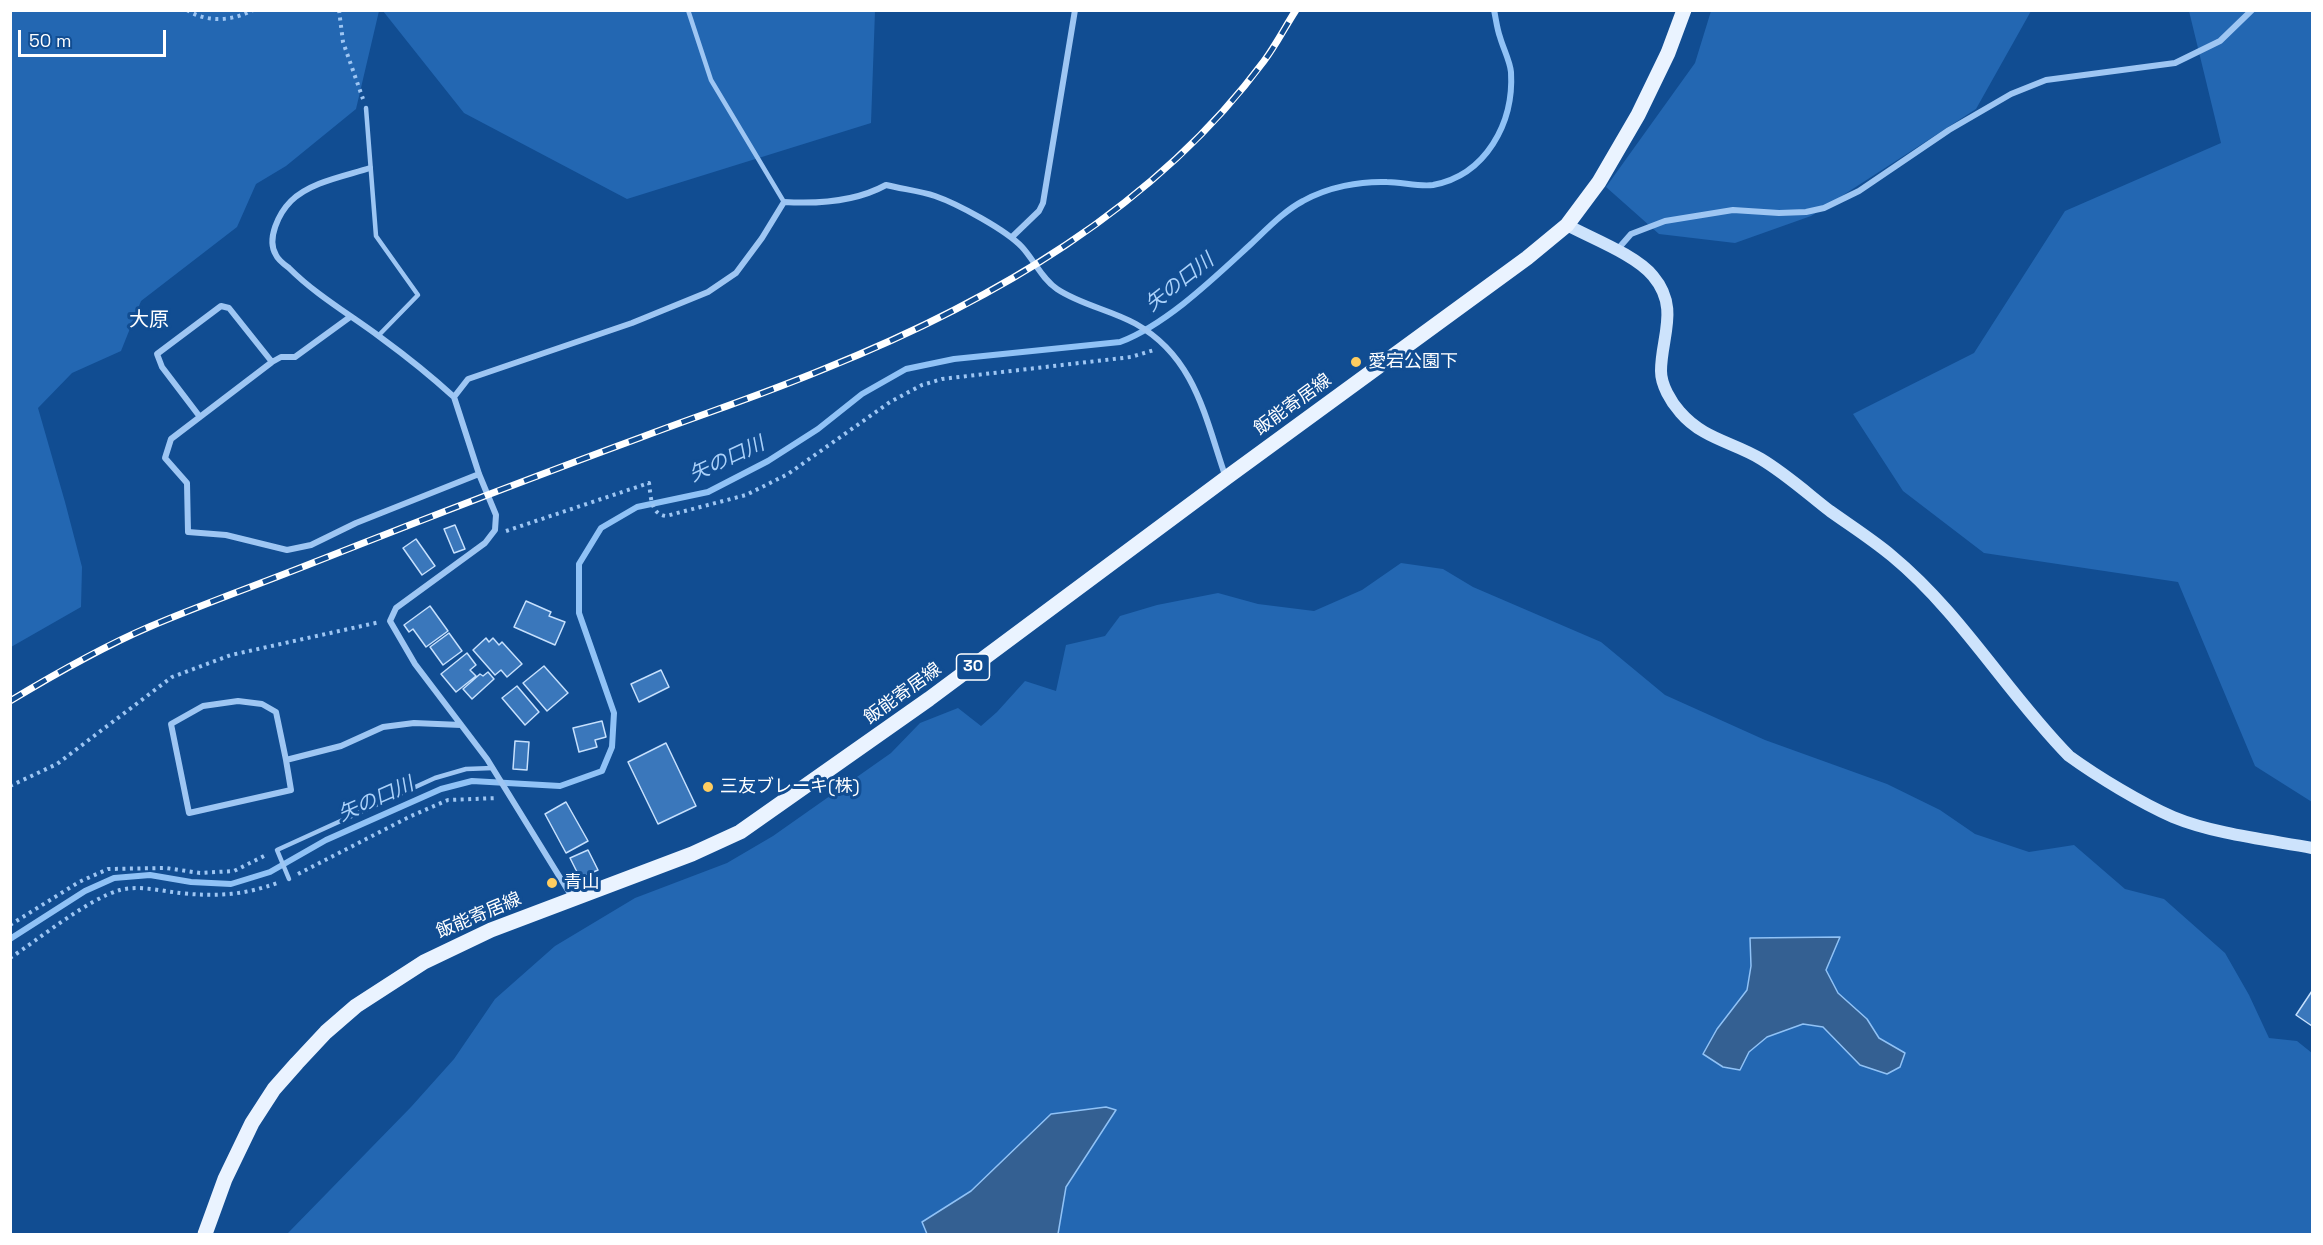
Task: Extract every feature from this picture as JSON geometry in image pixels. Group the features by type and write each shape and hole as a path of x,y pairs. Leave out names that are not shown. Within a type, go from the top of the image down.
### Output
{"main road":[{"name":"飯能寄居線","path":"205,1234 225,1179 252,1123 274,1089 326,1032 356,1006 424,962 491,930 692,854 740,832 930,699 1226,478 1481,294 1567,225 1599,182 1638,115 1668,53 1684,10"}],"street":[{"path":"1012,237 1039,211 1043,203 1075,10"},
{"path":"1617,250 1632,234 1665,221 1733,210 1779,213 1806,212 1824,208 1859,191 1949,130 2011,94 2046,80 2175,63 2220,41 2252,10"},
{"path":"370,168 310,188 291,201 280,216 273,235 275,255 298,277 432,377 454,398 479,474 496,515 495,530 485,543 396,608 390,621 415,664 494,770 572,898"},
{"path":"454,398 468,379 632,324 708,292 736,273 762,238 784,202 828,201 871,193 886,185 936,196 965,210 1012,237 1055,288 1079,301 1136,324 1158,339 1180,362 1191,379 1226,478"},
{"path":"1567,225 1617,250 1652,274 1663,291 1668,310 1667,335 1661,372 1666,391 1680,412 1699,429 1720,442 1762,459 1920,580 2069,756 2097,775 2172,816 2242,835 2313,849"},
{"path":"200,417 162,367 157,354 166,347 221,306 229,308 272,362"},
{"path":"350,317 295,357 281,357 272,362 171,440 165,458 187,483 188,532 226,535 287,550 311,545 356,524 479,474"},
{"path":"238,701 262,704 276,712 286,760 291,790 189,813 171,724 203,706 238,701"},
{"path":"286,760 341,746 383,727 414,723 461,725"}],"lane":[{"path":"688,10 711,80 784,202"},
{"path":"366,108 376,236 418,295 378,336"},
{"path":"288,876 277,852 435,778 466,770 494,770"}],"path":[{"path":"188,10 192,14 218,20 243,15 253,10"},
{"path":"339,10 343,42 366,108"},
{"path":"491,537 648,483 654,509 660,515 666,516 746,495 788,474 890,402 922,385 942,379 1131,357 1166,347"},
{"path":"10,786 57,764 172,677 231,655 390,621"},
{"path":"10,958 94,901 121,890 148,889 217,896 250,892 448,800 510,797"},
{"path":"10,925 79,882 108,869 166,868 200,873 234,871 277,852"}],"shaded area":[{"path":"11,10 379,11 356,109 286,166 256,184 237,227 141,301 121,351 72,373 38,408 82,567 81,607 11,647"},
{"path":"383,11 875,11 871,123 627,199 464,113"},
{"path":"1711,11 2031,11 1976,109 1811,216 1735,243 1659,234 1606,187 1695,63"},
{"path":"2189,11 2312,11 2312,802 2255,766 2178,582 1984,553 1903,491 1853,414 1974,353 2065,211 2221,143"},
{"path":"1401,563 1443,569 1473,587 1601,642 1665,695 1765,740 1887,784 1940,810 1975,834 2029,852 2074,845 2125,889 2164,899 2225,953 2249,995 2269,1038 2297,1041 2312,1053 2312,1234 287,1234 411,1107 454,1059 495,999 555,946 635,898 727,863 773,836 891,753 920,723 958,708 981,726 1025,681 1056,691 1066,645 1105,636 1120,616 1157,605 1218,593 1258,604 1314,611 1362,590"},
{"path":"1840,937 1826,970 1838,993 1867,1019 1879,1038 1905,1053 1900,1067 1887,1074 1860,1065 1823,1027 1803,1024 1767,1037 1749,1052 1740,1070 1723,1067 1703,1054 1717,1029 1747,990 1751,966 1750,938"},
{"path":"1106,1107 1116,1110 1066,1187 1058,1234 927,1234 922,1222 971,1191 1051,1114"}],"building":[{"path":"455,525 465,549 454,553 444,529"},
{"path":"416,539 435,566 422,575 403,548"},
{"path":"526,601 551,612 549,616 565,622 555,645 514,627"},
{"path":"430,606 448,631 426,647 413,629 409,632 404,625"},
{"path":"449,633 462,651 443,665 430,647"},
{"path":"486,638 489,642 493,638 499,645 502,642 522,664 507,677 501,670 495,675 473,650"},
{"path":"467,653 476,665 470,670 476,676 456,692 441,674"},
{"path":"544,666 568,693 547,711 523,683"},
{"path":"661,670 669,687 639,702 631,684"},
{"path":"488,672 494,679 472,699 463,689 480,674 483,676"},
{"path":"517,686 539,712 525,725 502,698"},
{"path":"602,721 606,737 595,740 597,747 579,752 573,728"},
{"path":"515,741 529,742 527,770 513,769"},
{"path":"666,743 696,806 658,824 628,762"},
{"path":"566,802 588,841 566,853 545,814"},
{"path":"588,850 598,870 580,878 570,858"},
{"path":"2312,991 2312,1026 2296,1015"}],"waterway":[{"name":"矢の口川","path":"10,939 85,891 114,878 150,875 191,882 231,884 270,872 326,840 441,789 472,781 560,786 602,771 612,747 614,713 579,613 579,564 601,528 637,507 708,492 768,461 818,429 862,394 906,369 954,359 1120,342 1138,334 1189,299 1282,215 1313,196 1344,186 1366,183 1433,185 1452,179 1468,170 1493,144 1508,110 1511,72 1494,10"}],"railway":[{"path":"10,701 95,653 169,619 519,483 801,378 886,343 1008,281 1066,245 1121,205 1173,162 1221,114 1264,61 1296,10"}],"place":[{"name":"愛宕公園下","path":"1356,362"},
{"name":"三友ブレーキ(株)","path":"708,787"},
{"name":"青山","path":"552,883"}],"district":[{"name":"大原","path":"149,321"}]}
